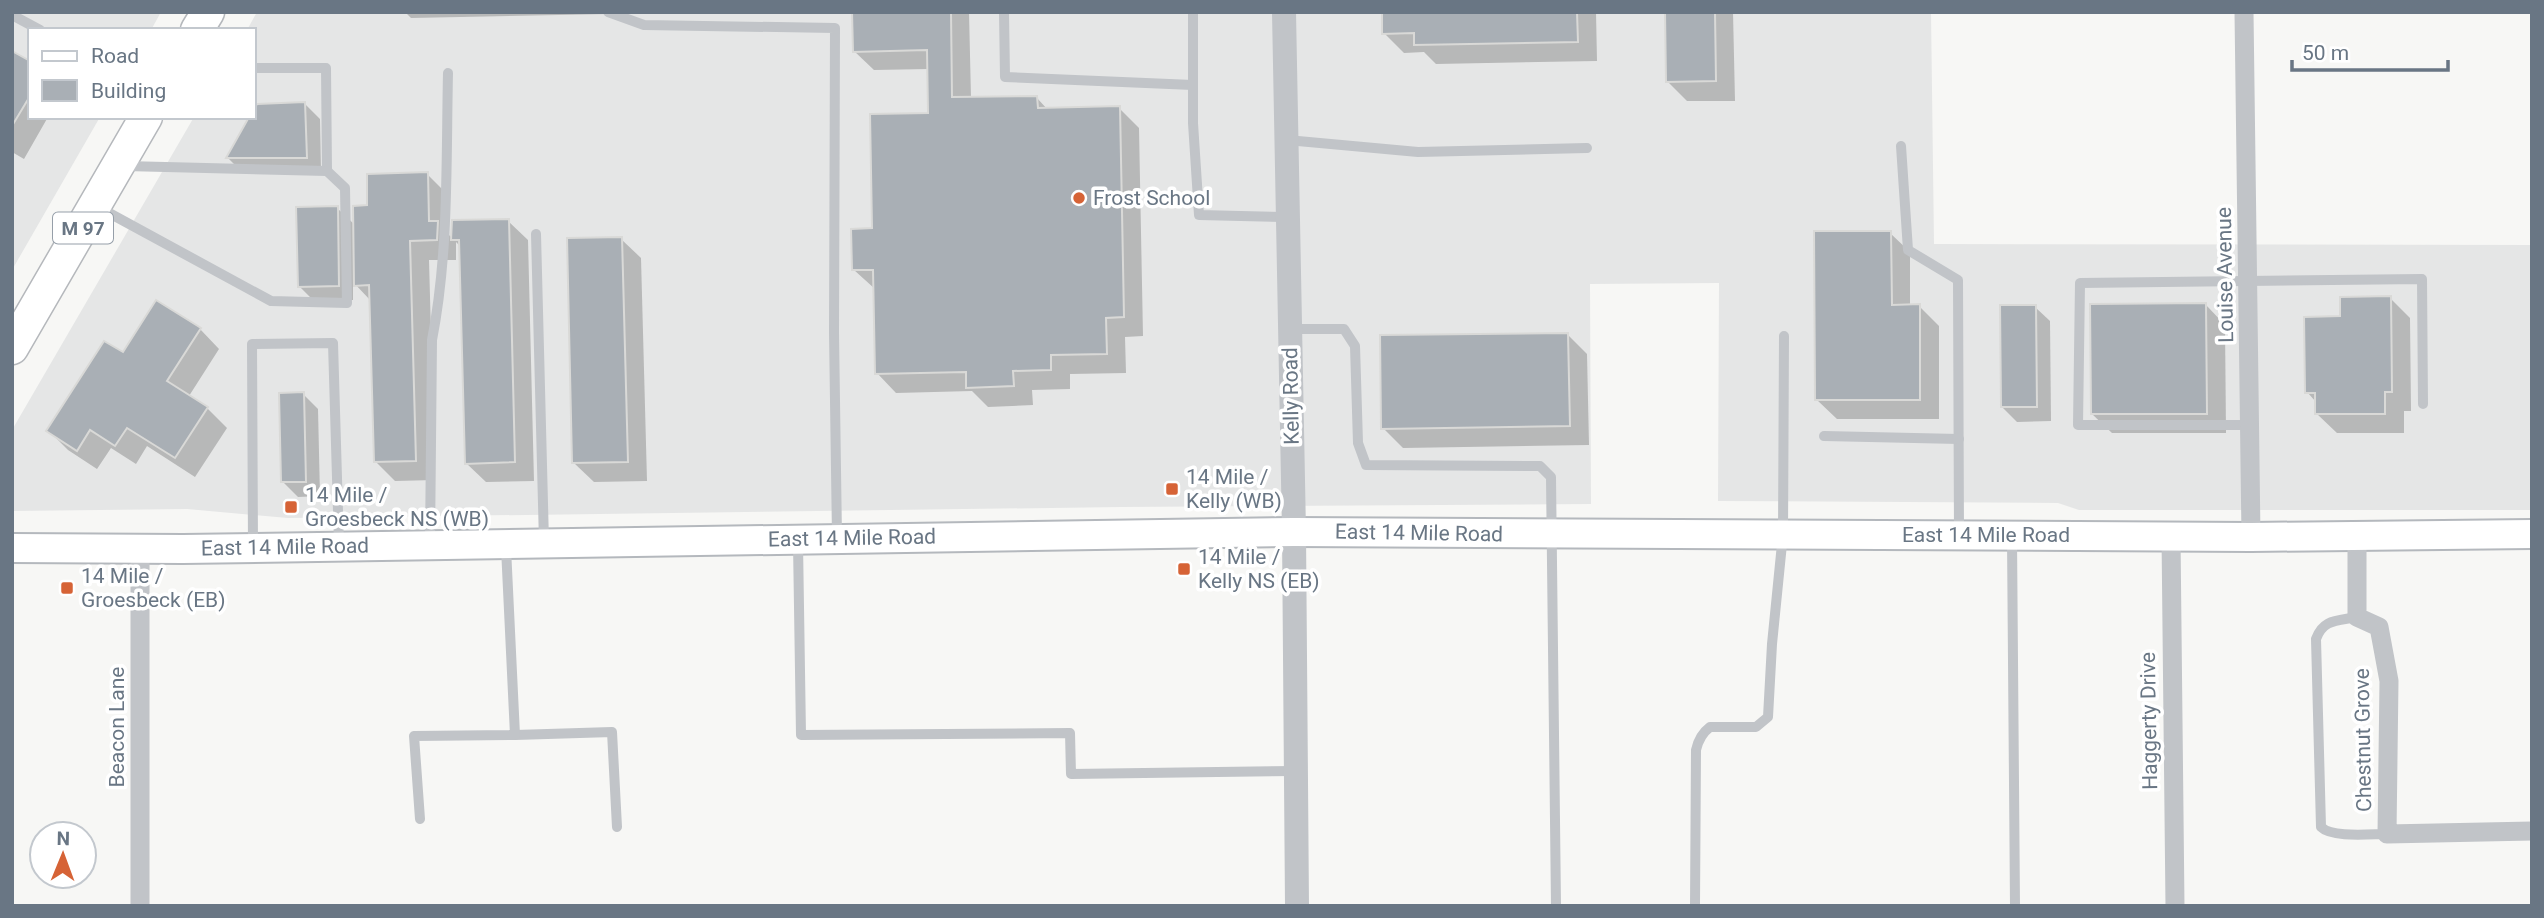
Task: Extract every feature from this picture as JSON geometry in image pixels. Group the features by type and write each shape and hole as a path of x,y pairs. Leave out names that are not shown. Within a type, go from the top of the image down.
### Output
{"main road":[{"path":"198,28 208,12"},
{"name":"M 97","path":"12,348 145,119"},
{"name":"East 14 Mile Road","path":"12,548 253,548 1294,532 2251,537 2532,534"}],"street":[{"name":"Kelly Road","path":"1284,12 1294,532 1297,906"},
{"name":"Louise Avenue","path":"2244,12 2251,537"},
{"path":"2357,534 2357,617"},
{"name":"Haggerty Drive","path":"2171,536 2175,906"},
{"name":"Beacon Lane","path":"140,548 140,906"},
{"name":"Chestnut Grove","path":"2357,617 2379,626 2389,681 2387,834"},
{"path":"2387,834 2532,831"}],"lane":[{"path":"608,12 644,25 835,28 834,333 838,538"},
{"path":"1004,12 1005,77 1193,85"},
{"path":"1193,12 1193,85 1199,215 1288,217"},
{"path":"12,15 36,28"},
{"path":"256,68 326,68 327,171"},
{"path":"430,545 432,340 438,310 445,210 447,73"},
{"path":"1286,140 1419,152 1587,148"},
{"path":"1901,146 1908,250 1958,280 1959,534"},
{"path":"95,206 271,301 347,303 345,188 327,171 118,166"},
{"path":"536,234 544,543"},
{"path":"2249,425 2078,425 2080,283 2422,279 2423,404"},
{"path":"1290,328 1344,329 1355,346 1358,443 1366,465 1540,466 1551,477 1556,906"},
{"path":"1695,906 1696,750 1705,731 1710,727 1756,727 1768,718 1783,534 1784,336"},
{"path":"253,548 252,344 332,343 339,546"},
{"path":"1824,436 1959,439"},
{"path":"2012,534 2015,906"},
{"path":"798,539 801,735 1070,733 1070,774 1296,771"},
{"path":"505,544 515,735"},
{"path":"2357,617 2330,622 2319,628 2316,639 2321,827 2336,834 2387,834"},
{"path":"420,819 414,736 612,732 617,827"}],"shaded area":[{"path":"12,12 161,12 152,28 28,28 28,119 99,119 12,270"},
{"path":"257,12 1931,12 1934,244 2532,245 2532,510 2079,510 2058,503 1718,501 1719,283 1590,284 1591,504 288,518 187,509 12,511 12,430 193,119 256,119 256,28 248,28"}],"building":[{"path":"852,12 951,12 952,97 1037,96 1038,108 1120,106 1124,317 1106,318 1107,354 1051,355 1051,370 1013,371 1014,386 966,388 966,372 875,374 873,270 852,270 851,229 872,228 870,114 928,113 927,50 853,52"},
{"path":"1382,12 1577,12 1578,42 1414,45 1414,33 1382,34"},
{"path":"1665,12 1715,12 1716,81 1666,82"},
{"path":"12,51 28,60 28,99 12,126"},
{"path":"305,102 307,158 226,158 248,119 256,119 257,104"},
{"path":"428,172 429,221 438,221 437,240 410,241 416,461 374,462 369,285 354,286 353,206 367,205 367,174"},
{"path":"338,206 339,286 298,287 296,207"},
{"path":"509,219 515,462 465,464 459,240 451,240 452,220"},
{"path":"1814,231 1891,231 1892,305 1920,304 1920,400 1815,400"},
{"path":"622,237 628,462 572,463 567,238"},
{"path":"2391,296 2392,392 2385,392 2385,414 2315,414 2315,393 2305,393 2304,317 2340,316 2340,297"},
{"path":"156,300 201,328 167,381 208,407 175,458 127,428 115,446 90,430 77,451 46,431 104,341 123,352"},
{"path":"2206,303 2207,414 2091,414 2090,304"},
{"path":"2000,305 2036,305 2037,407 2001,407"},
{"path":"1568,333 1570,426 1381,429 1380,335"},
{"path":"304,392 306,482 281,482 279,393"}],"place":[{"name":"Frost School","path":"1079,198"},
{"name":"14 Mile / Kelly (WB)","path":"1172,489"},
{"name":"14 Mile / Groesbeck NS (WB)","path":"291,507"},
{"name":"14 Mile / Kelly NS (EB)","path":"1184,569"},
{"name":"14 Mile / Groesbeck (EB)","path":"67,588"}]}
